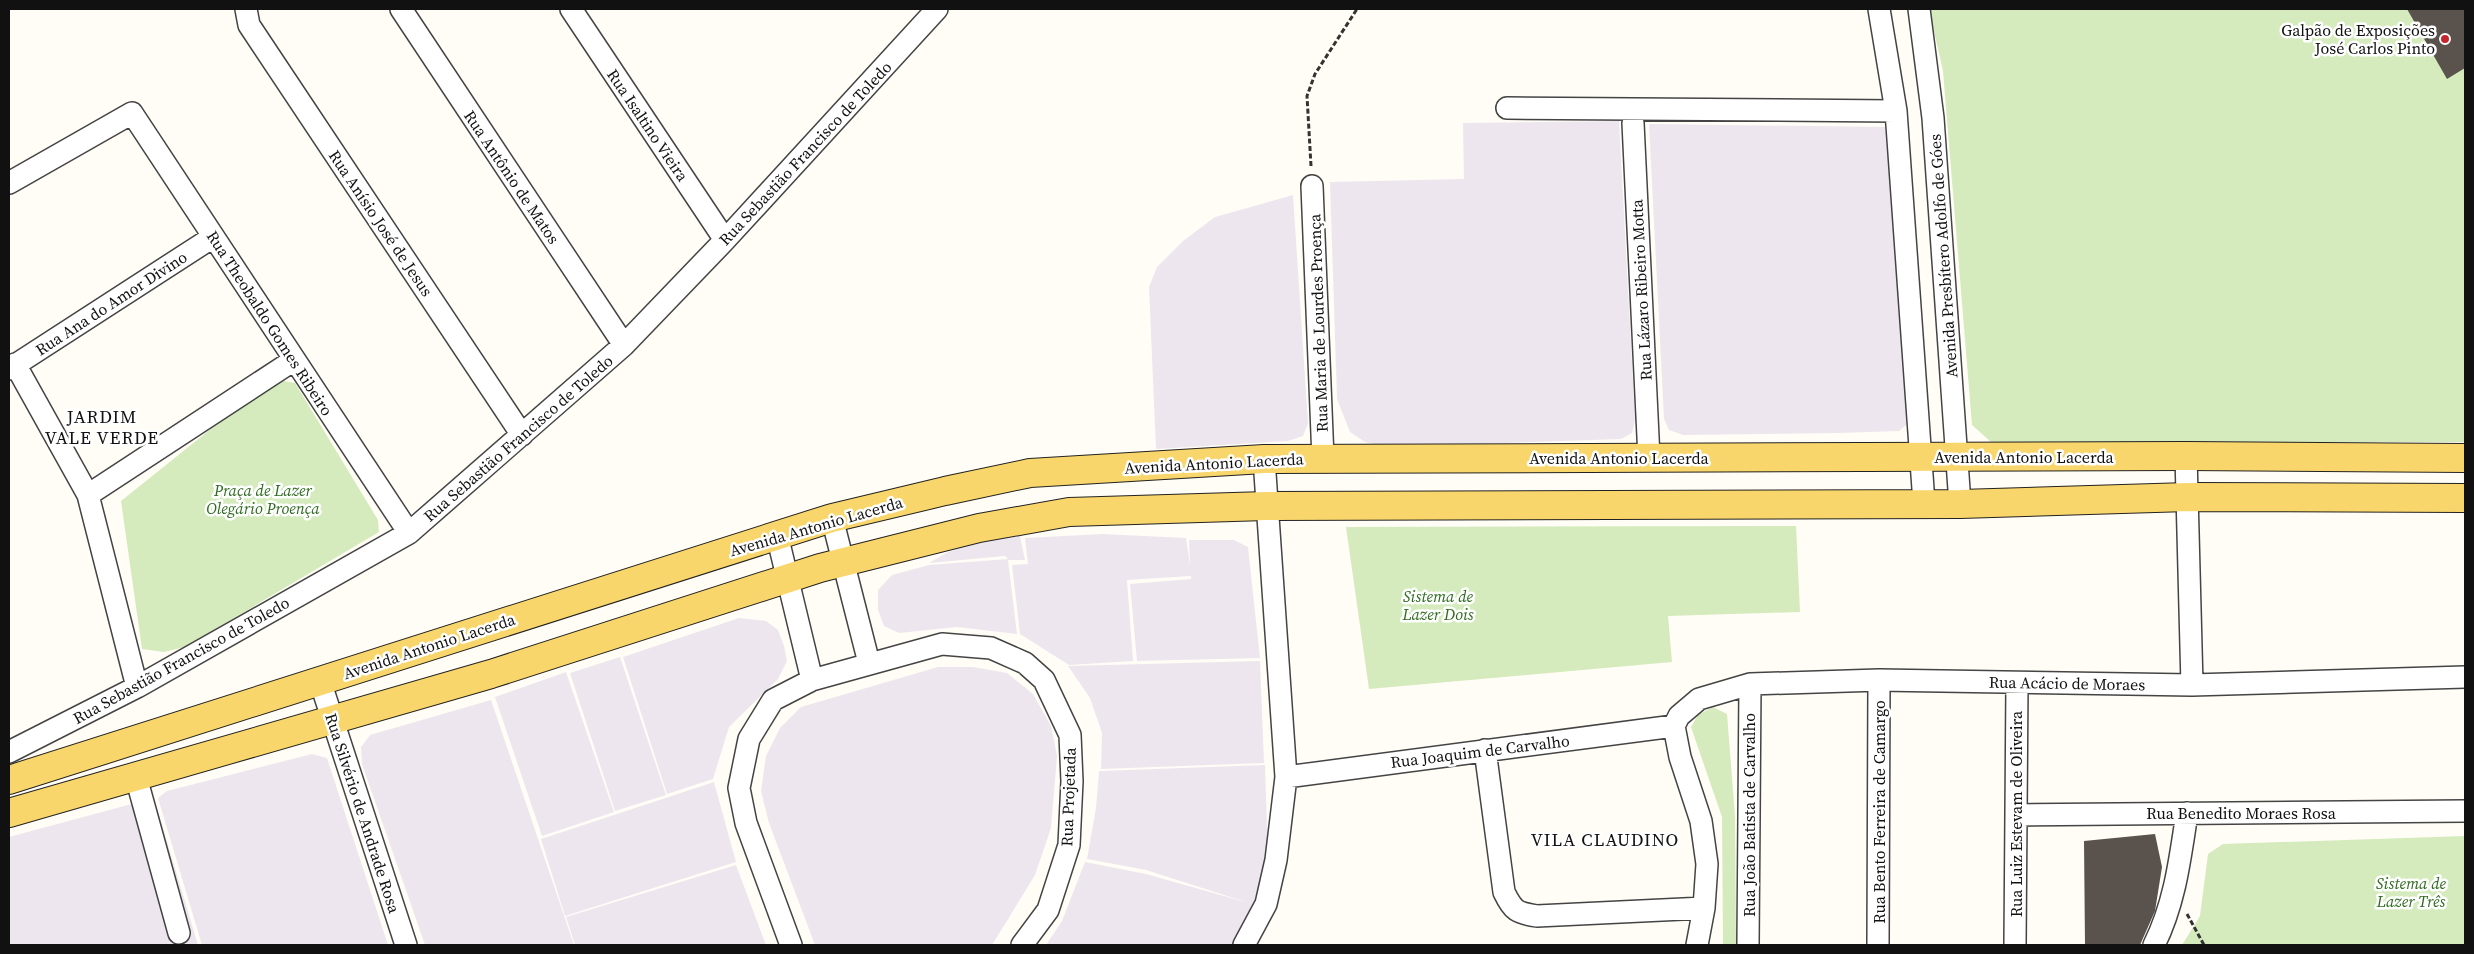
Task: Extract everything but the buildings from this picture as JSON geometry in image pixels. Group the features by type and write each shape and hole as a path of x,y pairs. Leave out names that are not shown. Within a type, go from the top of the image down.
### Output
{"main road":[{"name":"Avenida Antonio Lacerda","path":"9,780 832,518 945,490 1030,473 1264,459 2186,456 2465,458"},
{"path":"9,811 136,777 491,674 788,577 979,528 1069,512 1266,506 1960,504 2188,497 2465,498"}],"street":[{"name":"Rua Anísio José de Jesus","path":"246,9 250,25 522,435"},
{"name":"Rua Antônio de Matos","path":"401,9 624,345"},
{"name":"Rua Isaltino Vieira","path":"571,9 725,240"},
{"name":"Rua Sebastião Francisco de Toledo","path":"9,752 137,687 409,533 624,345 725,240 938,9"},
{"path":"1879,9 1896,110 1924,503"},
{"name":"Avenida Presbítero Adolfo de Góes","path":"1919,9 1933,118 1960,504"},
{"path":"1507,108 1896,110"},
{"name":"Rua Theobaldo Gomes Ribeiro","path":"9,184 132,113 409,533"},
{"name":"Rua Lázaro Ribeiro Motta","path":"1633,123 1649,458"},
{"name":"Rua Maria de Lourdes Proença","path":"1312,186 1323,459"},
{"name":"Rua Ana do Amor Divino","path":"12,366 213,237"},
{"path":"88,495 294,360"},
{"path":"12,366 88,495 137,687"},
{"path":"2186,456 2192,685"},
{"path":"1244,945 1266,904 1276,860 1286,777 1264,459"},
{"path":"832,518 870,663"},
{"path":"777,535 812,680"},
{"name":"Rua Projetada","path":"791,945 746,823 740,788 749,739 773,700 812,680 942,644 991,648 1025,663 1044,680 1070,735 1072,781 1069,845 1048,910 1022,945"},
{"name":"Rua Acácio de Moraes","path":"1676,721 1699,698 1750,684 1879,680 2192,685 2465,677"},
{"name":"Rua Bento Ferreira de Camargo","path":"1878,945 1879,680"},
{"name":"Rua Silvério de Andrade Rosa","path":"320,681 335,720 406,945"},
{"name":"Rua Luiz Estevam de Oliveira","path":"2015,945 2017,683"},
{"name":"Rua João Batista de Carvalho","path":"1748,945 1750,684"},
{"path":"1676,721 1680,757 1701,821 1707,864 1704,908 1697,945"},
{"name":"Rua Joaquim de Carvalho","path":"1286,777 1485,750 1676,721"},
{"path":"1485,750 1504,892 1510,905 1519,913 1537,916 1704,908"},
{"path":"136,777 180,932"},
{"name":"Rua Benedito Moraes Rosa","path":"2016,815 2465,811"},
{"path":"2154,945 2164,925 2175,891 2187,813"}],"path":[{"path":"1312,186 1307,96 1315,74 1358,9"},
{"path":"2175,891 2204,945"}],"shaded area":[{"path":"1619,121 1635,420 1632,433 1621,439 1381,446 1365,442 1350,432 1337,399 1330,182 1464,179 1463,123"},
{"path":"1649,124 1888,127 1911,416 1906,425 1899,431 1683,435 1669,430 1664,419"},
{"path":"1293,195 1308,423 1303,436 1288,441 1156,449 1149,287 1157,267 1183,241 1215,217"},
{"path":"1103,534 1186,538 1190,565 1189,540 1234,540 1248,547 1260,658 1137,661 1130,584 1191,579 1191,576 1127,580 1133,661 1069,665 1020,634 1012,565 1028,564 1025,538"},
{"path":"1020,536 1025,560 1008,560 1017,634 957,627 899,633 884,626 878,610 878,590 892,575 929,565 1008,559 1005,556 929,563 948,552 985,540"},
{"path":"739,618 766,621 778,630 787,661 778,679 729,727 713,779 667,794 623,657"},
{"path":"620,657 666,795 615,811 570,673"},
{"path":"1260,661 1264,763 1101,769 1102,733 1090,698 1068,666"},
{"path":"938,667 973,667 1007,673 1033,694 1051,726 1057,756 1051,828 1035,875 992,945 815,945 769,823 761,791 766,756 780,728 801,707"},
{"path":"566,672 614,812 542,836 495,697"},
{"path":"491,700 574,945 425,945 362,764 361,747 370,735"},
{"path":"312,754 327,758 388,945 202,945 158,798 167,791"},
{"path":"1265,765 1268,858 1253,904 1256,905 1231,945 1046,945 1062,921 1085,862 1146,874 1249,903 1146,870 1087,859 1096,808 1099,771"},
{"path":"714,782 736,862 565,916 541,839"},
{"path":"154,798 198,945 9,945 9,837"},
{"path":"736,865 766,945 575,945 566,917"}],"green space":[{"path":"1929,9 2465,9 2465,442 1991,442 1972,425 1943,71"},
{"name":"Praça de Lazer Olegário Proença","path":"273,379 295,383 378,520 379,532 185,647 164,652 142,649 121,501"},
{"name":"Sistema de Lazer Dois","path":"1796,526 1800,612 1668,616 1672,662 1369,689 1346,527"},
{"path":"1713,707 1727,714 1735,816 1736,945 1723,945 1722,817 1691,727 1698,715"},
{"name":"Sistema de Lazer Três","path":"2465,836 2465,945 2182,945 2200,916 2208,854 2223,844"}],"place":[{"name":"Galpão de Exposições José Carlos Pinto","path":"2445,39"}],"district":[{"name":"JARDIM VALE VERDE","path":"102,427"},
{"name":"VILA CLAUDINO","path":"1605,840"}]}
